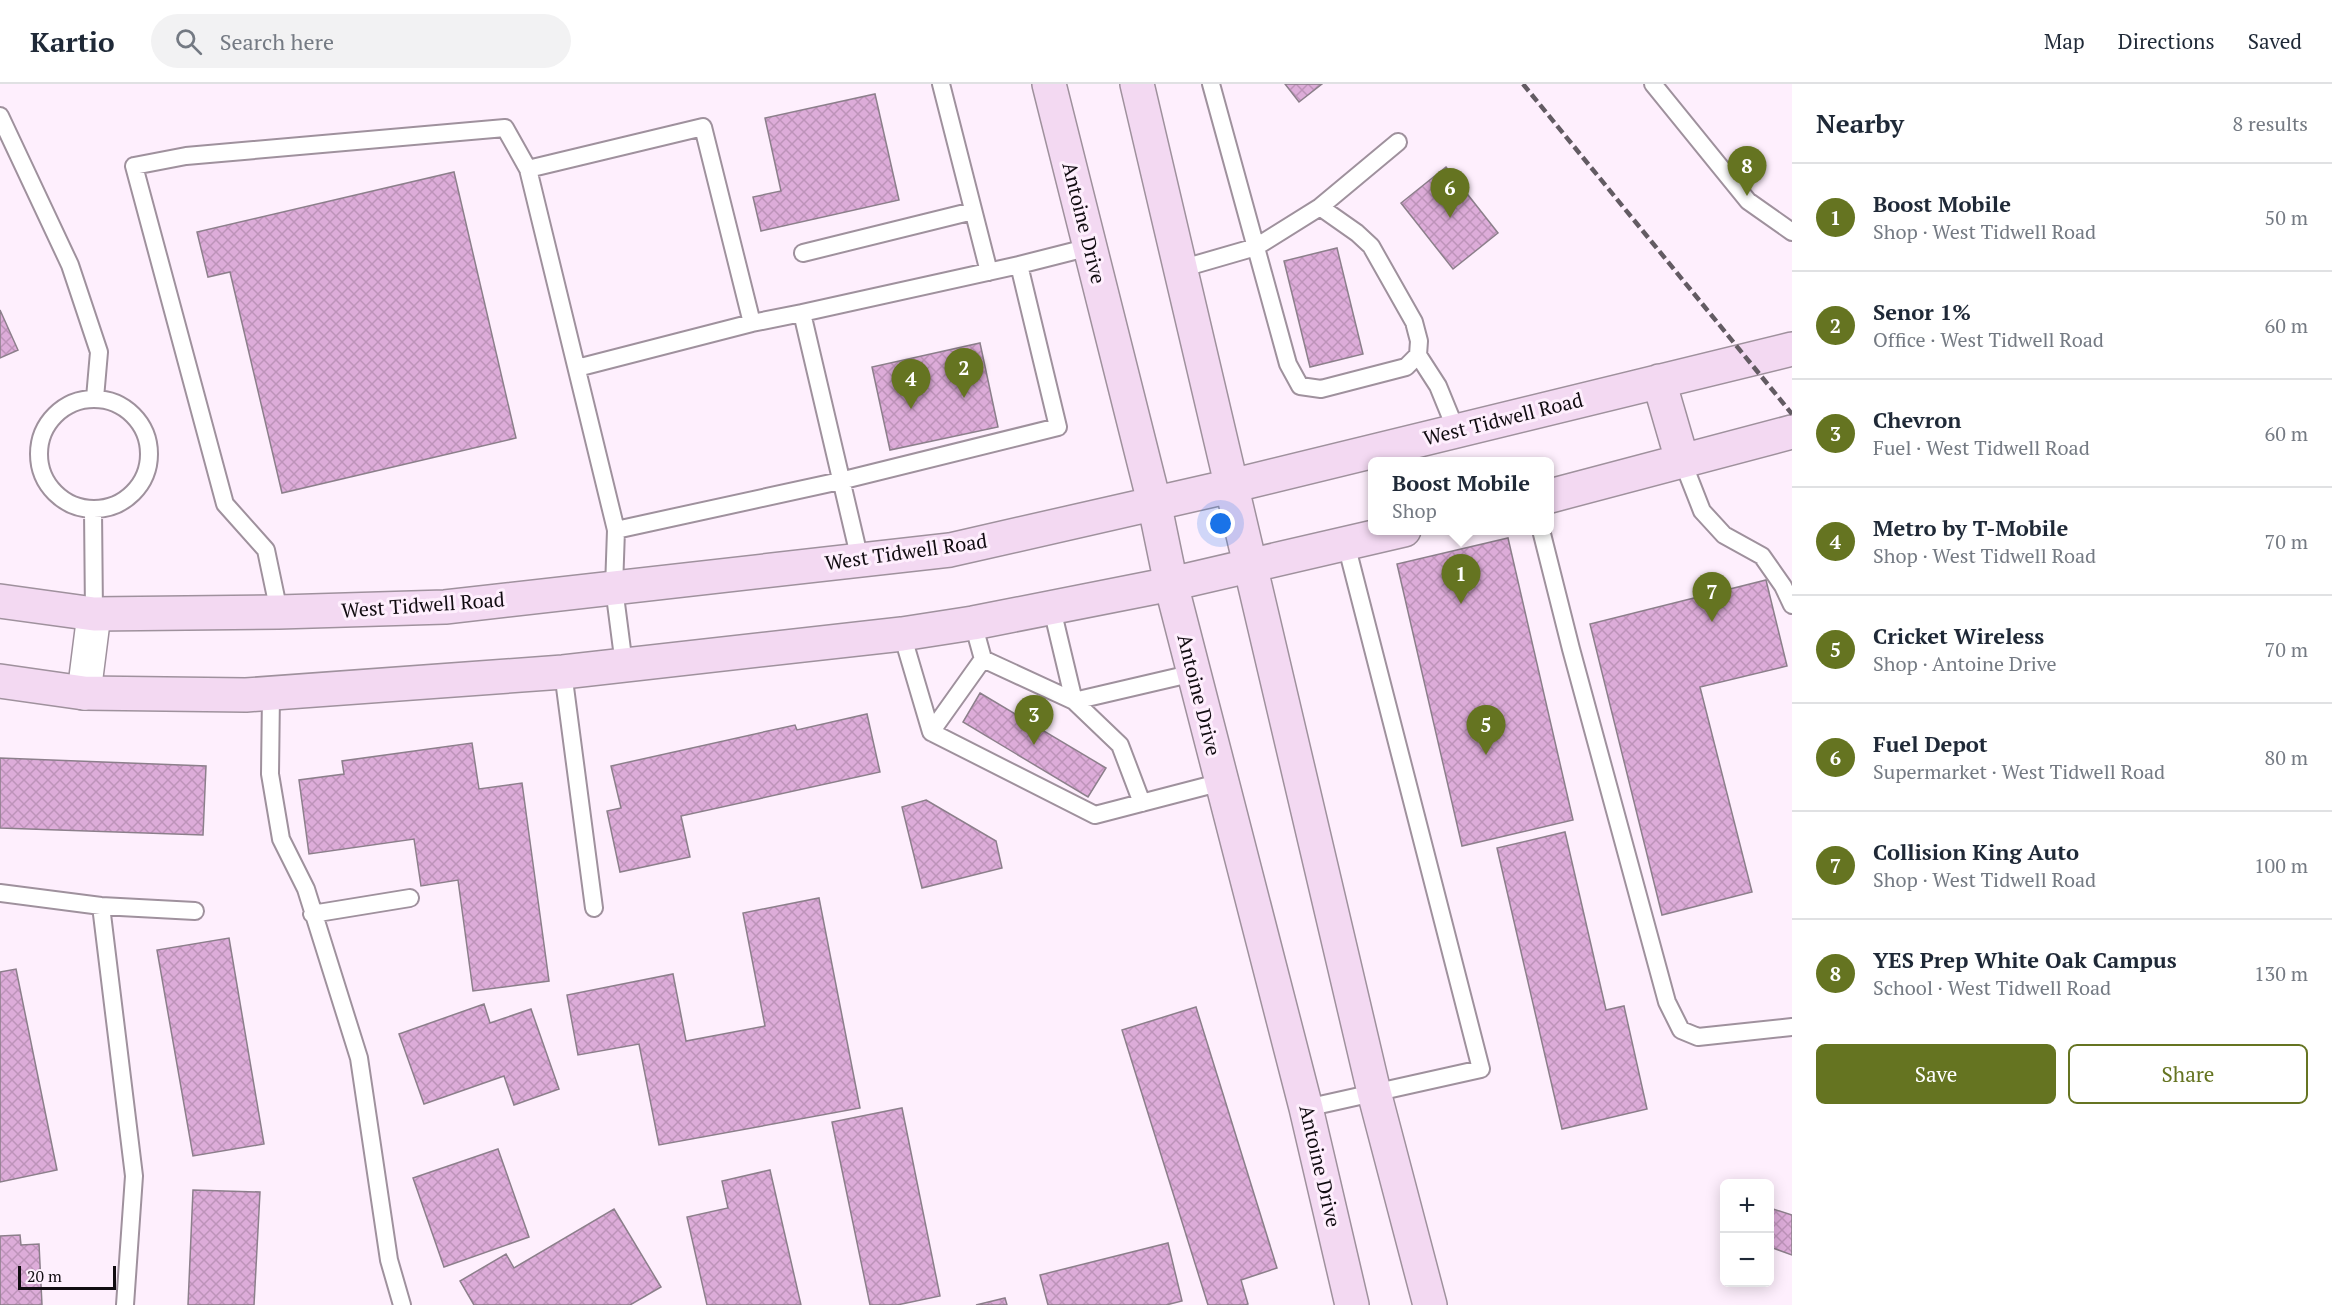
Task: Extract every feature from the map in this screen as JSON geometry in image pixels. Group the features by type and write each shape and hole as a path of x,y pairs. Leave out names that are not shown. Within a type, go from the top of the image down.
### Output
{"main road":[{"name":"Antoine Drive","path":"1049,84 1154,502 1171,584 1306,1108 1352,1305"},
{"path":"1137,84 1374,1092 1430,1305"},
{"name":"West Tidwell Road","path":"0,602 94,614 445,607 950,550 1231,486 1792,349"},
{"path":"1659,381 1682,460"},
{"path":"1554,495 1792,432"},
{"path":"0,681 84,693 271,694 563,672 902,634 973,623 1171,584 1386,535"}],"street":[{"path":"84,693 94,614"}],"lane":[{"path":"941,84 989,272"},
{"path":"1211,84 1288,364 1300,386 1322,389 1343,384 1406,367 1418,355"},
{"path":"1653,84 1748,201 1792,232"},
{"path":"0,116 70,265 99,352 95,398"},
{"path":"528,169 703,127 752,323"},
{"path":"279,612 266,550 225,504 134,166 186,156 505,128 528,169 616,530 614,588 624,665"},
{"path":"1180,269 1256,247 1320,207 1398,142"},
{"path":"1320,207 1357,233 1371,246 1414,322 1419,341 1418,355 1438,386 1456,430"},
{"path":"803,253 973,211"},
{"path":"577,368 752,323 989,272 1090,247"},
{"path":"616,530 840,481 1058,427 1019,265"},
{"path":"802,313 860,560"},
{"path":"95,398 117,404 136,418 145,431 149,447 149,463 144,478 135,491 123,501 109,508 93,510 77,507 63,500 51,490 38,461 43,430 52,417 64,407 79,400 95,398"},
{"path":"1682,460 1702,511 1724,535 1762,556 1783,586 1792,605"},
{"path":"93,510 94,614"},
{"path":"1542,535 1667,1002 1682,1030 1698,1037 1792,1027"},
{"path":"1306,1108 1481,1069 1346,544"},
{"path":"1052,609 1074,701"},
{"path":"973,623 983,659 1074,701 1120,745 1142,803"},
{"path":"902,634 931,732 1095,815 1222,782"},
{"path":"931,732 983,659"},
{"path":"563,672 594,908"},
{"path":"1074,701 1194,673"},
{"path":"271,694 270,774 281,839 306,889 359,1058 389,1260 402,1305"},
{"path":"0,893 101,906 195,911"},
{"path":"312,914 410,898"},
{"path":"101,906 134,1176 125,1305"}],"building":[{"path":"1285,84 1322,84 1299,102"},
{"path":"875,94 899,200 761,231 753,197 781,191 765,118"},
{"path":"1446,167 1498,233 1453,269 1401,203"},
{"path":"454,172 516,438 282,493 230,272 208,277 197,232"},
{"path":"1337,248 1363,354 1310,367 1284,261"},
{"path":"0,310 18,350 0,358"},
{"path":"980,343 998,427 890,450 872,367"},
{"path":"1508,538 1573,820 1462,846 1397,564"},
{"path":"1766,580 1787,666 1700,687 1752,892 1662,915 1590,624"},
{"path":"980,693 1106,768 1088,797 963,722"},
{"path":"867,714 880,772 681,816 690,857 620,872 607,811 621,808 611,766 795,725 797,730"},
{"path":"472,743 479,789 522,783 549,981 473,991 458,880 421,886 414,839 309,854 299,780 344,774 342,761"},
{"path":"0,758 206,766 203,835 0,828"},
{"path":"926,800 996,841 1002,868 922,888 902,807"},
{"path":"1565,832 1606,1010 1624,1006 1647,1109 1562,1129 1497,848"},
{"path":"819,898 860,1108 659,1145 639,1044 578,1055 567,995 673,974 686,1041 765,1026 743,913"},
{"path":"229,938 264,1144 193,1156 157,950"},
{"path":"16,969 57,1170 0,1182 0,972"},
{"path":"484,1004 490,1023 531,1009 559,1089 514,1105 504,1076 424,1104 399,1034"},
{"path":"1196,1007 1277,1268 1241,1280 1248,1304 1245,1305 1208,1305 1122,1030"},
{"path":"902,1108 940,1296 897,1305 870,1305 832,1122"},
{"path":"498,1149 529,1237 444,1267 413,1178"},
{"path":"770,1170 801,1305 707,1305 687,1217 728,1208 722,1181"},
{"path":"193,1190 260,1192 254,1305 188,1305"},
{"path":"614,1209 661,1287 630,1305 474,1305 460,1281 506,1254 514,1268"},
{"path":"1774,1209 1792,1215 1792,1255 1774,1248"},
{"path":"20,1235 21,1245 39,1244 42,1305 0,1305 0,1236"},
{"path":"1168,1243 1182,1301 1166,1305 1048,1305 1040,1275"},
{"path":"1005,1298 1007,1305 976,1305"}],"railway":[{"path":"1523,84 1792,414"}],"place":[{"name":"YES Prep White Oak Campus","path":"1747,196"},
{"name":"Fuel Depot","path":"1450,218"},
{"name":"Senor 1%","path":"964,398"},
{"name":"Metro by T-Mobile","path":"911,409"},
{"name":"Boost Mobile","path":"1461,604"},
{"name":"Collision King Auto","path":"1712,622"},
{"name":"Chevron","path":"1034,745"},
{"name":"Cricket Wireless","path":"1486,755"}]}
